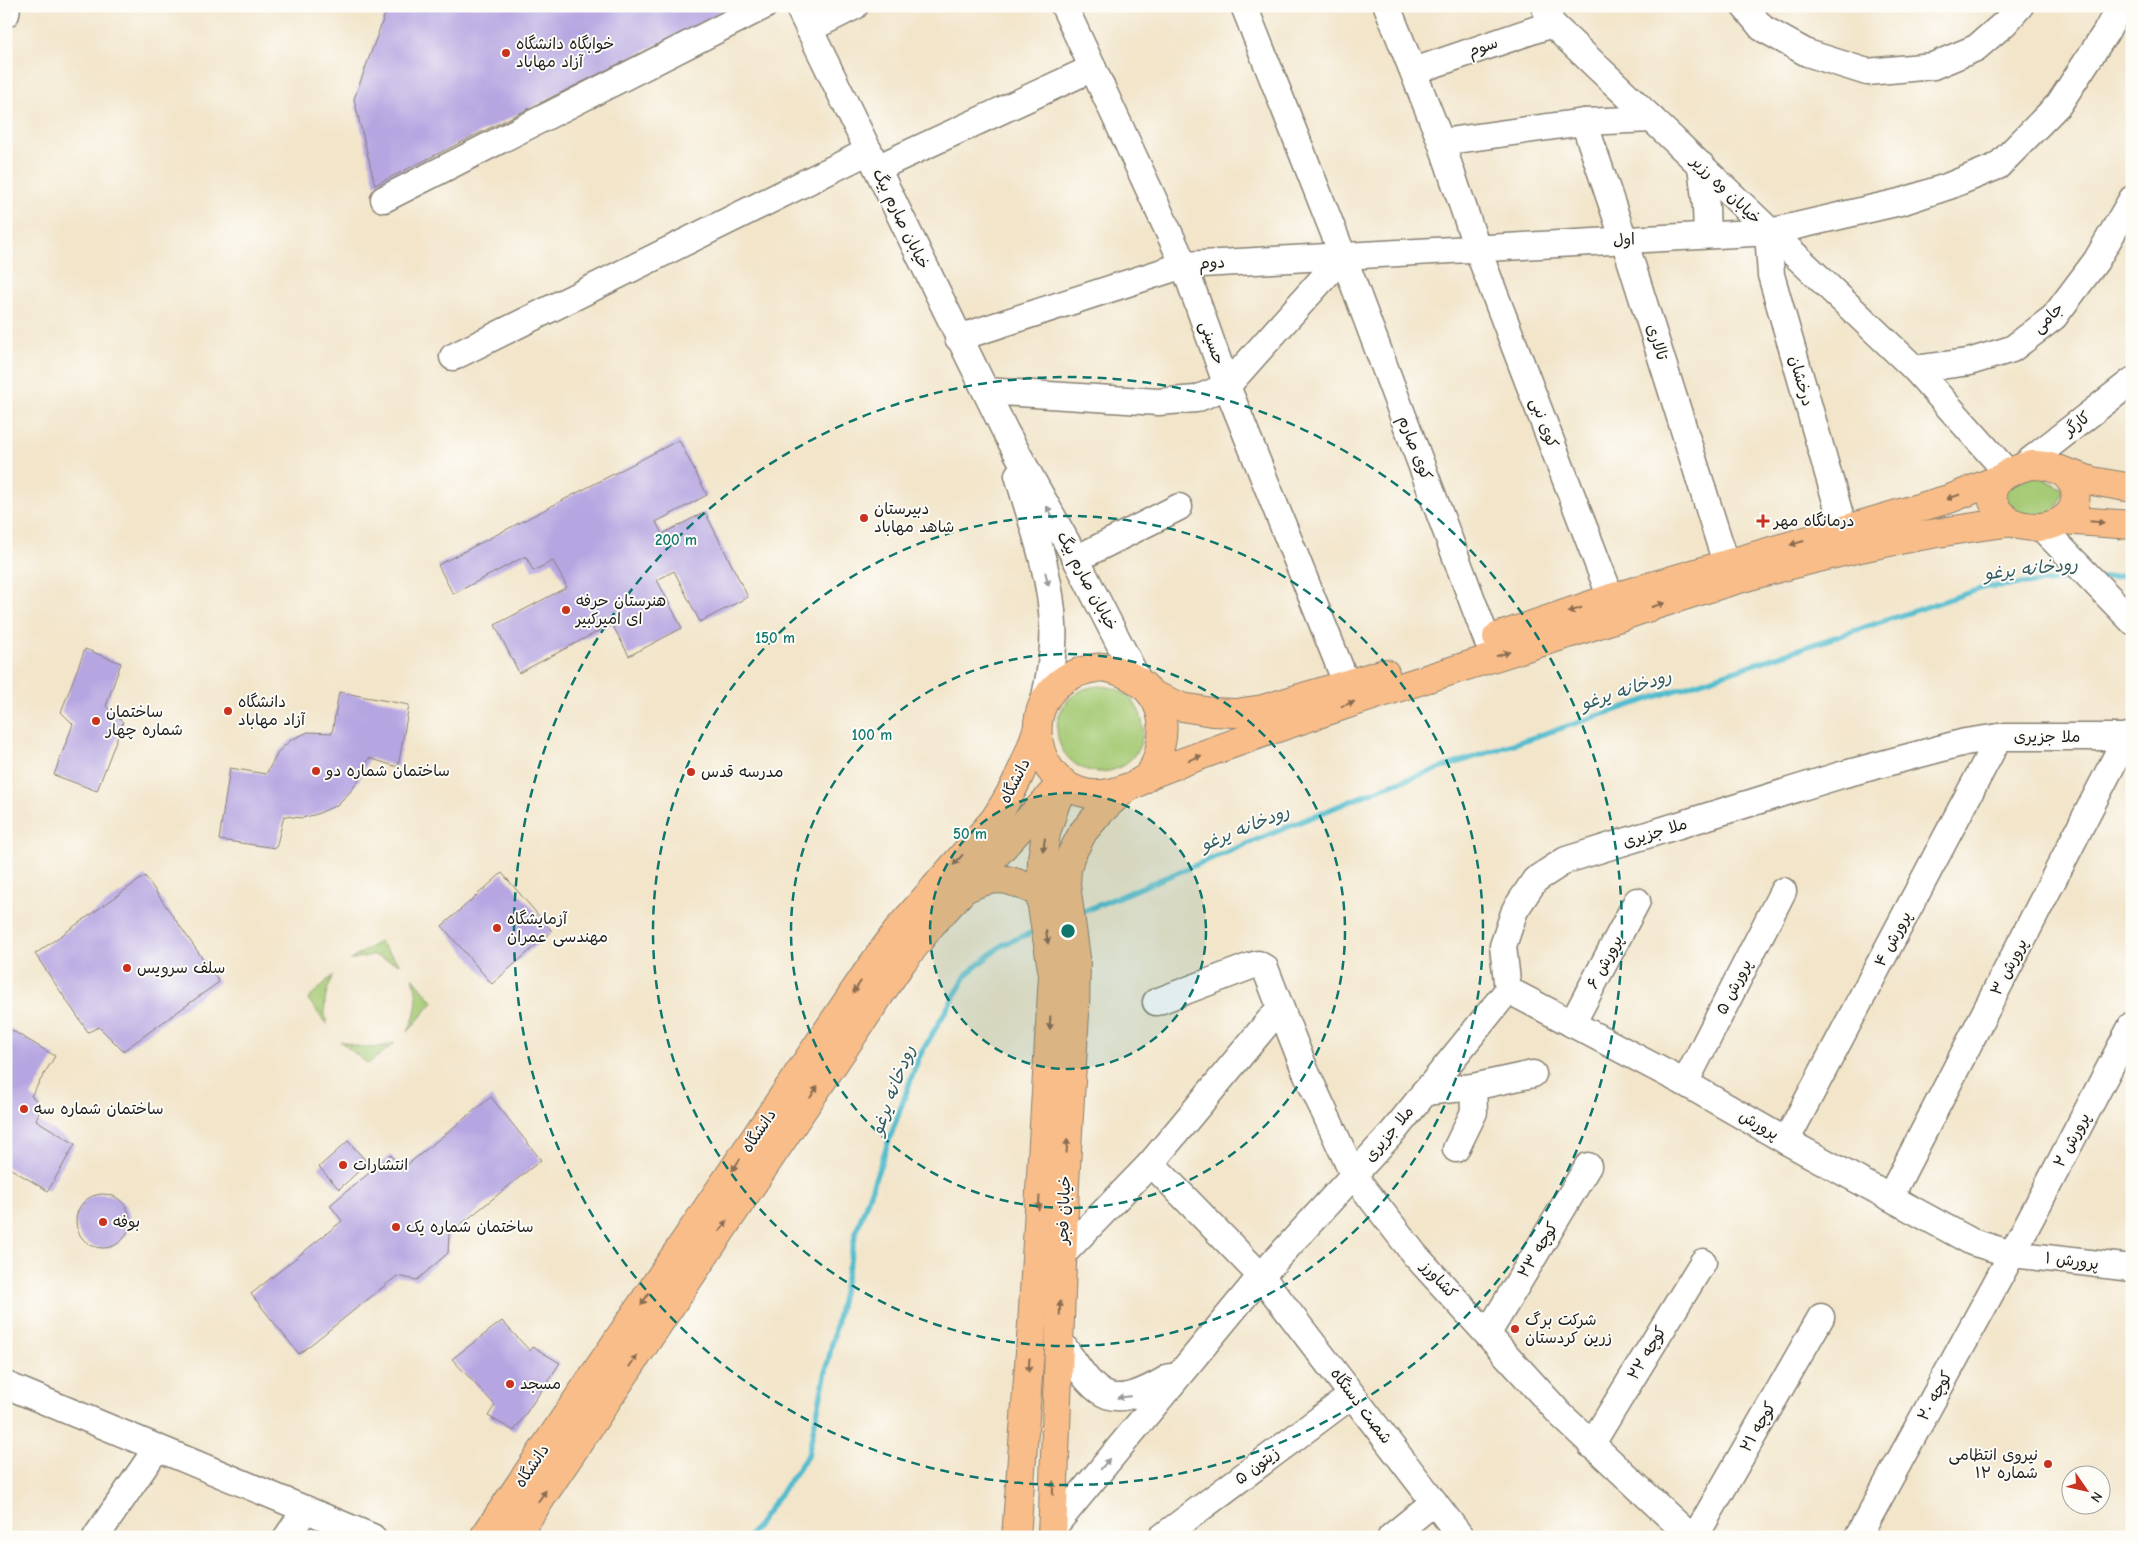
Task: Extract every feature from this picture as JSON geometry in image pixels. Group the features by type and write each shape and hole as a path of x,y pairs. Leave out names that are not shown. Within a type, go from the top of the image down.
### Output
{"main road":[{"path":"2132,488 2092,481 2040,465 2009,473 1952,498 1611,598 1487,640 1263,709 1236,713 1212,712 1182,706 1145,687 1122,671 1104,667 1086,669 1069,676 1054,687 1044,702 1037,730 1040,750 1049,768 1063,782 1078,790 1094,794 1110,793 1214,750 1413,682 1770,570 1894,540 2012,522 2030,527 2052,523 2132,525"},
{"path":"2052,523 2072,508 2077,493 2068,477 2060,470"},
{"path":"2009,473 1994,490 1993,499 1997,508 2012,522"},
{"path":"1050,893 1083,832 1101,811 1138,782 1158,756 1163,736 1161,714 1145,687"},
{"name":"دانشگاه","path":"484,1537 870,968 901,926 994,820 1007,801 1028,759 1037,730"},
{"path":"1050,893 1044,844 1052,811 1063,782"},
{"name":"دانشگاه","path":"515,1537 879,995 932,924 1063,782"},
{"path":"967,888 980,881 994,878 1008,879 1050,893"},
{"name":"خیابان فجر","path":"1050,893 1076,958 1075,1022 1062,1256 1052,1533"},
{"name":"خیابان فجر","path":"1016,1537 1032,1325 1053,975 1050,893"}],"street":[{"path":"6,14 7,6"},
{"path":"384,199 764,6"},
{"name":"خیابان صارم بیگ","path":"798,6 958,338 1005,431 1145,687"},
{"path":"809,30 855,6"},
{"name":"حسینی","path":"1064,6 1184,265 1227,386 1347,684"},
{"name":"کوی صارم","path":"1244,6 1343,256 1487,640"},
{"name":"کوی نبی","path":"1387,6 1414,71 1477,248 1611,598"},
{"path":"1744,6 1762,28 1807,53 1867,72 1933,66 1976,48 2005,23 2020,6"},
{"name":"اول","path":"1477,248 1769,232 1904,201 1949,186 1998,166 2059,104 2106,32 2120,6"},
{"name":"سوم","path":"1414,71 1548,15"},
{"name":"خیابان وه رزیر","path":"1548,15 1769,232 1915,369 2009,473"},
{"path":"453,357 873,159 1093,68"},
{"path":"1440,142 1584,122 1652,118"},
{"name":"تالاری","path":"1584,122 1624,240 1726,563"},
{"path":"1701,165 1707,235"},
{"name":"جامی","path":"1915,369 1969,362 2012,349 2054,317 2096,261 2132,199"},
{"name":"درخشان","path":"1769,232 1770,275 1844,529"},
{"name":"دوم","path":"958,338 1184,265 1477,248"},
{"path":"986,391 1158,402 1196,399 1227,386 1343,256"},
{"name":"کارگر","path":"2009,473 2132,381"},
{"path":"2060,470 2074,446 2106,401"},
{"name":"خیابان صارم بیگ","path":"1005,431 1049,584 1053,627 1051,666 1044,702"},
{"path":"1076,559 1179,508"},
{"path":"2052,523 2081,570 2132,621"},
{"name":"ملا جزیری","path":"1052,1533 1183,1369 1261,1276 1354,1176 1508,990 1503,946 1515,910 1535,880 1566,860 1841,775 1965,742 1999,737 2130,737"},
{"name":"پرورش ۴","path":"1786,1141 1999,737"},
{"name":"پرورش ۳","path":"1890,1197 2130,737"},
{"name":"پرورش ۵","path":"1685,1083 1783,891"},
{"name":"پرورش ۶","path":"1572,1024 1637,900"},
{"name":"کشاورز","path":"1156,1002 1251,966 1258,964 1265,968 1305,1070 1354,1176 1415,1254 1562,1415 1691,1537"},
{"name":"پرورش","path":"1508,990 1685,1083 1786,1141 1972,1242 2012,1254"},
{"path":"1062,1256 1151,1163 1280,1009"},
{"name":"پرورش ۲","path":"2012,1254 2132,1025"},
{"path":"1424,1092 1473,1087 1533,1074"},
{"path":"1456,1149 1474,1112 1473,1087"},
{"name":"شصت دستگاه","path":"1151,1163 1261,1276 1460,1537"},
{"name":"کوچه ۲۳","path":"1488,1333 1588,1166"},
{"name":"پرورش ۱","path":"2012,1254 2132,1268"},
{"name":"کوچه ۲۰","path":"1858,1537 2012,1254"},
{"name":"کوچه ۲۲","path":"1592,1445 1703,1262"},
{"name":"کوچه ۲۱","path":"1696,1537 1821,1317"},
{"path":"1059,1340 1090,1382 1109,1397 1117,1398 1138,1395 1183,1369"},
{"path":"7,1386 372,1537"},
{"name":"زیتون ۵","path":"1162,1537 1352,1395"},
{"path":"96,1537 157,1448"},
{"path":"1391,1537 1434,1502"},
{"path":"287,1537 306,1509"}],"green space":[{"path":"2035,474 2063,489 2060,501 2054,510 2044,516 2032,517 2017,512 2003,503 2004,488"},
{"path":"1100,686 1116,690 1130,699 1139,713 1143,729 1139,745 1130,759 1116,768 1100,772 1084,768 1070,759 1061,745 1057,729 1061,713 1070,699 1084,690"},
{"path":"379,942 400,964 372,955 350,960"},
{"path":"333,975 325,1000 327,1025 308,999"},
{"path":"413,977 433,1002 408,1032 416,1005"},
{"path":"340,1041 368,1048 395,1043 368,1064"}],"building":[{"name":"خوابگاه دانشگاه آزاد مهاباد","path":"388,6 735,6 375,185 354,99"},
{"path":"679,440 707,495 656,522 662,534 705,512 748,597 700,622 674,571 657,580 682,628 629,656 612,624 519,673 495,625 567,587 553,561 533,571 526,556 453,594 438,565"},
{"name":"ساختمان شماره چهار","path":"85,649 121,663 106,706 123,722 97,791 54,775 73,724 61,712"},
{"name":"ساختمان شماره دو","path":"339,692 409,705 398,767 369,758 361,777 351,791 337,805 302,818 284,816 276,848 219,840 230,768 266,774 279,751 291,740 308,732 332,733"},
{"name":"آزمایشگاه مهندسی عمران","path":"502,873 552,931 492,984 442,926"},
{"name":"سلف سرویس","path":"145,876 219,982 123,1051 99,1027 88,1032 35,954"},
{"name":"ساختمان شماره سه","path":"8,1028 55,1056 31,1096 39,1102 41,1107 36,1120 75,1144 48,1191 6,1166 6,1032"},
{"name":"ساختمان شماره یک","path":"491,1097 541,1160 449,1234 448,1253 417,1280 397,1276 299,1354 251,1294 342,1221 330,1205 391,1155 402,1169"},
{"name":"انتشارات","path":"348,1141 368,1163 339,1189 319,1167"},
{"name":"بوفه","path":"98,1194 108,1194 118,1198 126,1206 130,1221 126,1236 118,1244 108,1248 98,1248 88,1244 80,1236 76,1226 76,1216 80,1206 88,1198"},
{"name":"مسجد","path":"502,1321 530,1351 533,1347 560,1363 514,1431 488,1416 495,1405 452,1359"}],"waterway":[{"name":"رودخانه یرغو","path":"2101,578 2132,575"},
{"name":"رودخانه یرغو","path":"1077,914 1387,786 1986,587 2080,579"},
{"name":"رودخانه یرغو","path":"749,1537 808,1455 856,1232 919,1057 967,974 1002,945 1038,930"}],"place":[{"name":"خوابگاه دانشگاه آزاد مهاباد","path":"506,53"},
{"name":"دبیرستان شاهد مهاباد","path":"864,518"},
{"name":"درمانگاه مهر","path":"1763,521"},
{"name":"هنرستان حرفه ای امیرکبیر","path":"566,610"},
{"name":"دانشگاه آزاد مهاباد","path":"228,711"},
{"name":"ساختمان شماره چهار","path":"96,721"},
{"name":"ساختمان شماره دو","path":"316,771"},
{"name":"مدرسه قدس","path":"691,772"},
{"name":"آزمایشگاه مهندسی عمران","path":"497,928"},
{"name":"سلف سرویس","path":"127,968"},
{"name":"ساختمان شماره سه","path":"24,1109"},
{"name":"انتشارات","path":"343,1165"},
{"name":"بوفه","path":"103,1222"},
{"name":"ساختمان شماره یک","path":"396,1227"},
{"name":"شرکت برگ زرین کردستان","path":"1515,1329"},
{"name":"مسجد","path":"510,1384"},
{"name":"نیروی انتظامی شماره ۱۲","path":"2048,1464"}]}
